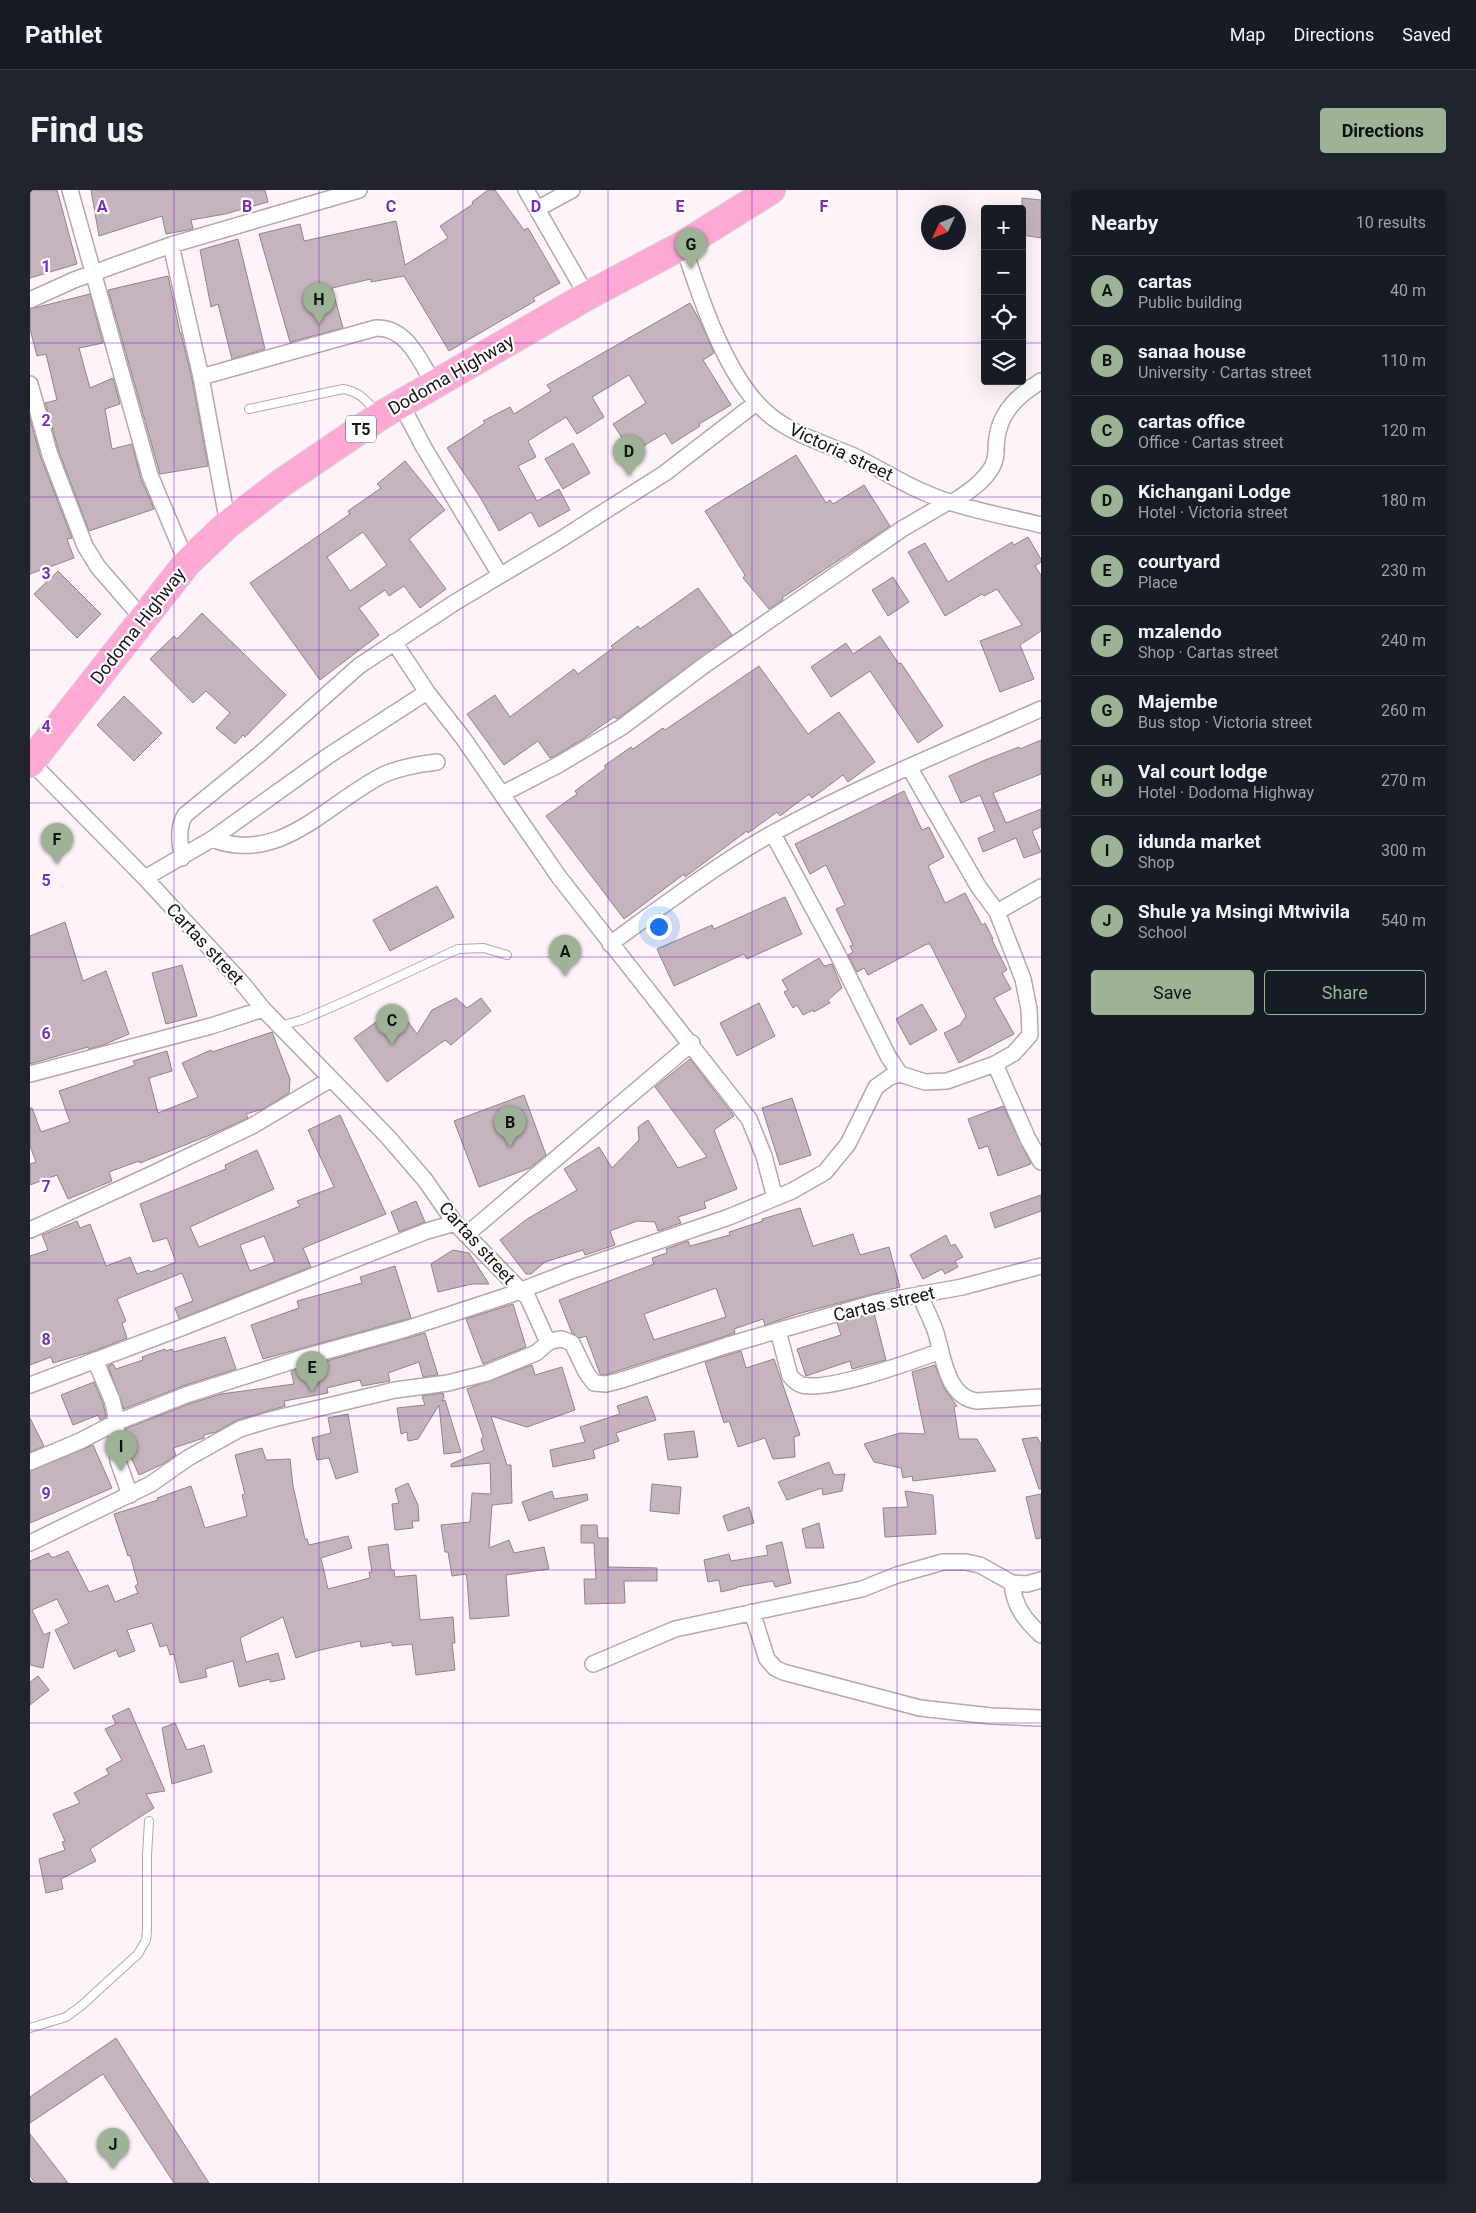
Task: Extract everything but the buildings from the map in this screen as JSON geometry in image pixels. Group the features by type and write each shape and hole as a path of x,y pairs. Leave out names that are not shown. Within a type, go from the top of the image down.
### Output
{"highway":[{"name":"Dodoma Highway","path":"30,762 187,564 228,524 280,484 390,410 587,296 683,245 770,190"}],"street":[{"path":"70,190 150,475 187,564"},
{"path":"30,300 40,294 93,273 171,245 359,190"},
{"path":"526,190 587,296"},
{"path":"537,209 572,190"},
{"path":"171,245 201,377 228,524"},
{"name":"Victoria street","path":"683,245 717,335 736,375 756,403 784,427 870,464 920,491 950,502 1041,525"},
{"path":"201,377 376,328 386,328 396,331 407,341 434,384"},
{"path":"502,794 558,766 622,727 755,630 902,529 950,502 984,478 996,459 997,435 1004,414 1014,400 1041,381"},
{"path":"30,384 50,455 85,546 98,566 143,619"},
{"path":"182,858 180,822 185,815 261,753 358,666 500,575 666,473 756,403"},
{"path":"390,410 423,446 500,575"},
{"path":"394,642 427,692 463,738 559,876 610,944 692,1043 749,1119 761,1148 775,1198"},
{"path":"145,878 212,839 328,756 427,692"},
{"path":"610,944 707,874 773,834 909,767 1041,710"},
{"name":"Cartas street","path":"30,762 145,878 243,984 263,1009 387,1136 425,1180 455,1223 531,1303 544,1336 550,1341 562,1339 572,1343 586,1372 594,1382 600,1385 622,1380 728,1344 874,1303 962,1287 1041,1266"},
{"path":"212,839 238,846 254,846 277,839 298,831 345,798 384,775 399,769 437,762"},
{"path":"773,834 836,951 888,1056 900,1074 925,1082 947,1081 995,1064 1022,1046 1030,1035 1029,1009 1023,979 997,912 978,886 909,767"},
{"path":"997,912 1041,887"},
{"path":"30,1074 202,1028 263,1009"},
{"path":"466,1235 692,1043"},
{"path":"995,1064 1028,1140 1041,1162"},
{"path":"30,1462 80,1441 116,1423 218,1384 406,1329 729,1217 775,1198 808,1183 825,1172 848,1144 876,1087 900,1074"},
{"path":"30,1230 252,1126 331,1079"},
{"path":"30,1385 427,1231 455,1223"},
{"path":"920,1294 953,1385 967,1399 987,1401 1041,1397"},
{"path":"778,1331 790,1376 794,1381 804,1386 871,1375 941,1351"},
{"path":"30,1544 130,1495 240,1429 273,1419 395,1390 448,1383 487,1373 536,1353 550,1341"},
{"path":"95,1360 112,1400 116,1423 118,1461 130,1495"},
{"path":"593,1664 676,1629 862,1589 897,1575 942,1562 966,1562 980,1566 1012,1583 1027,1584 1041,1580"},
{"path":"1012,1583 1013,1595 1020,1614 1041,1634"},
{"path":"752,1612 767,1659 775,1668 783,1672 920,1708 992,1716 1041,1718"}],"lane":[{"path":"249,409 343,389 362,395 390,410"},
{"path":"280,1026 302,1020 458,949 484,948 507,956"},
{"path":"30,2028 66,2017 81,2006 138,1954 146,1940 147,1931 146,1855 149,1821"}],"place":[{"name":"Majembe","path":"691,269"},
{"name":"Val court lodge","path":"319,324"},
{"name":"Kichangani Lodge","path":"629,476"},
{"name":"mzalendo","path":"57,864"},
{"name":"cartas","path":"565,976"},
{"name":"cartas office","path":"392,1045"},
{"name":"sanaa house","path":"510,1147"},
{"name":"courtyard","path":"312,1392"},
{"name":"idunda market","path":"121,1471"},
{"name":"Shule ya Msingi Mtwivila","path":"113,2169"}]}
